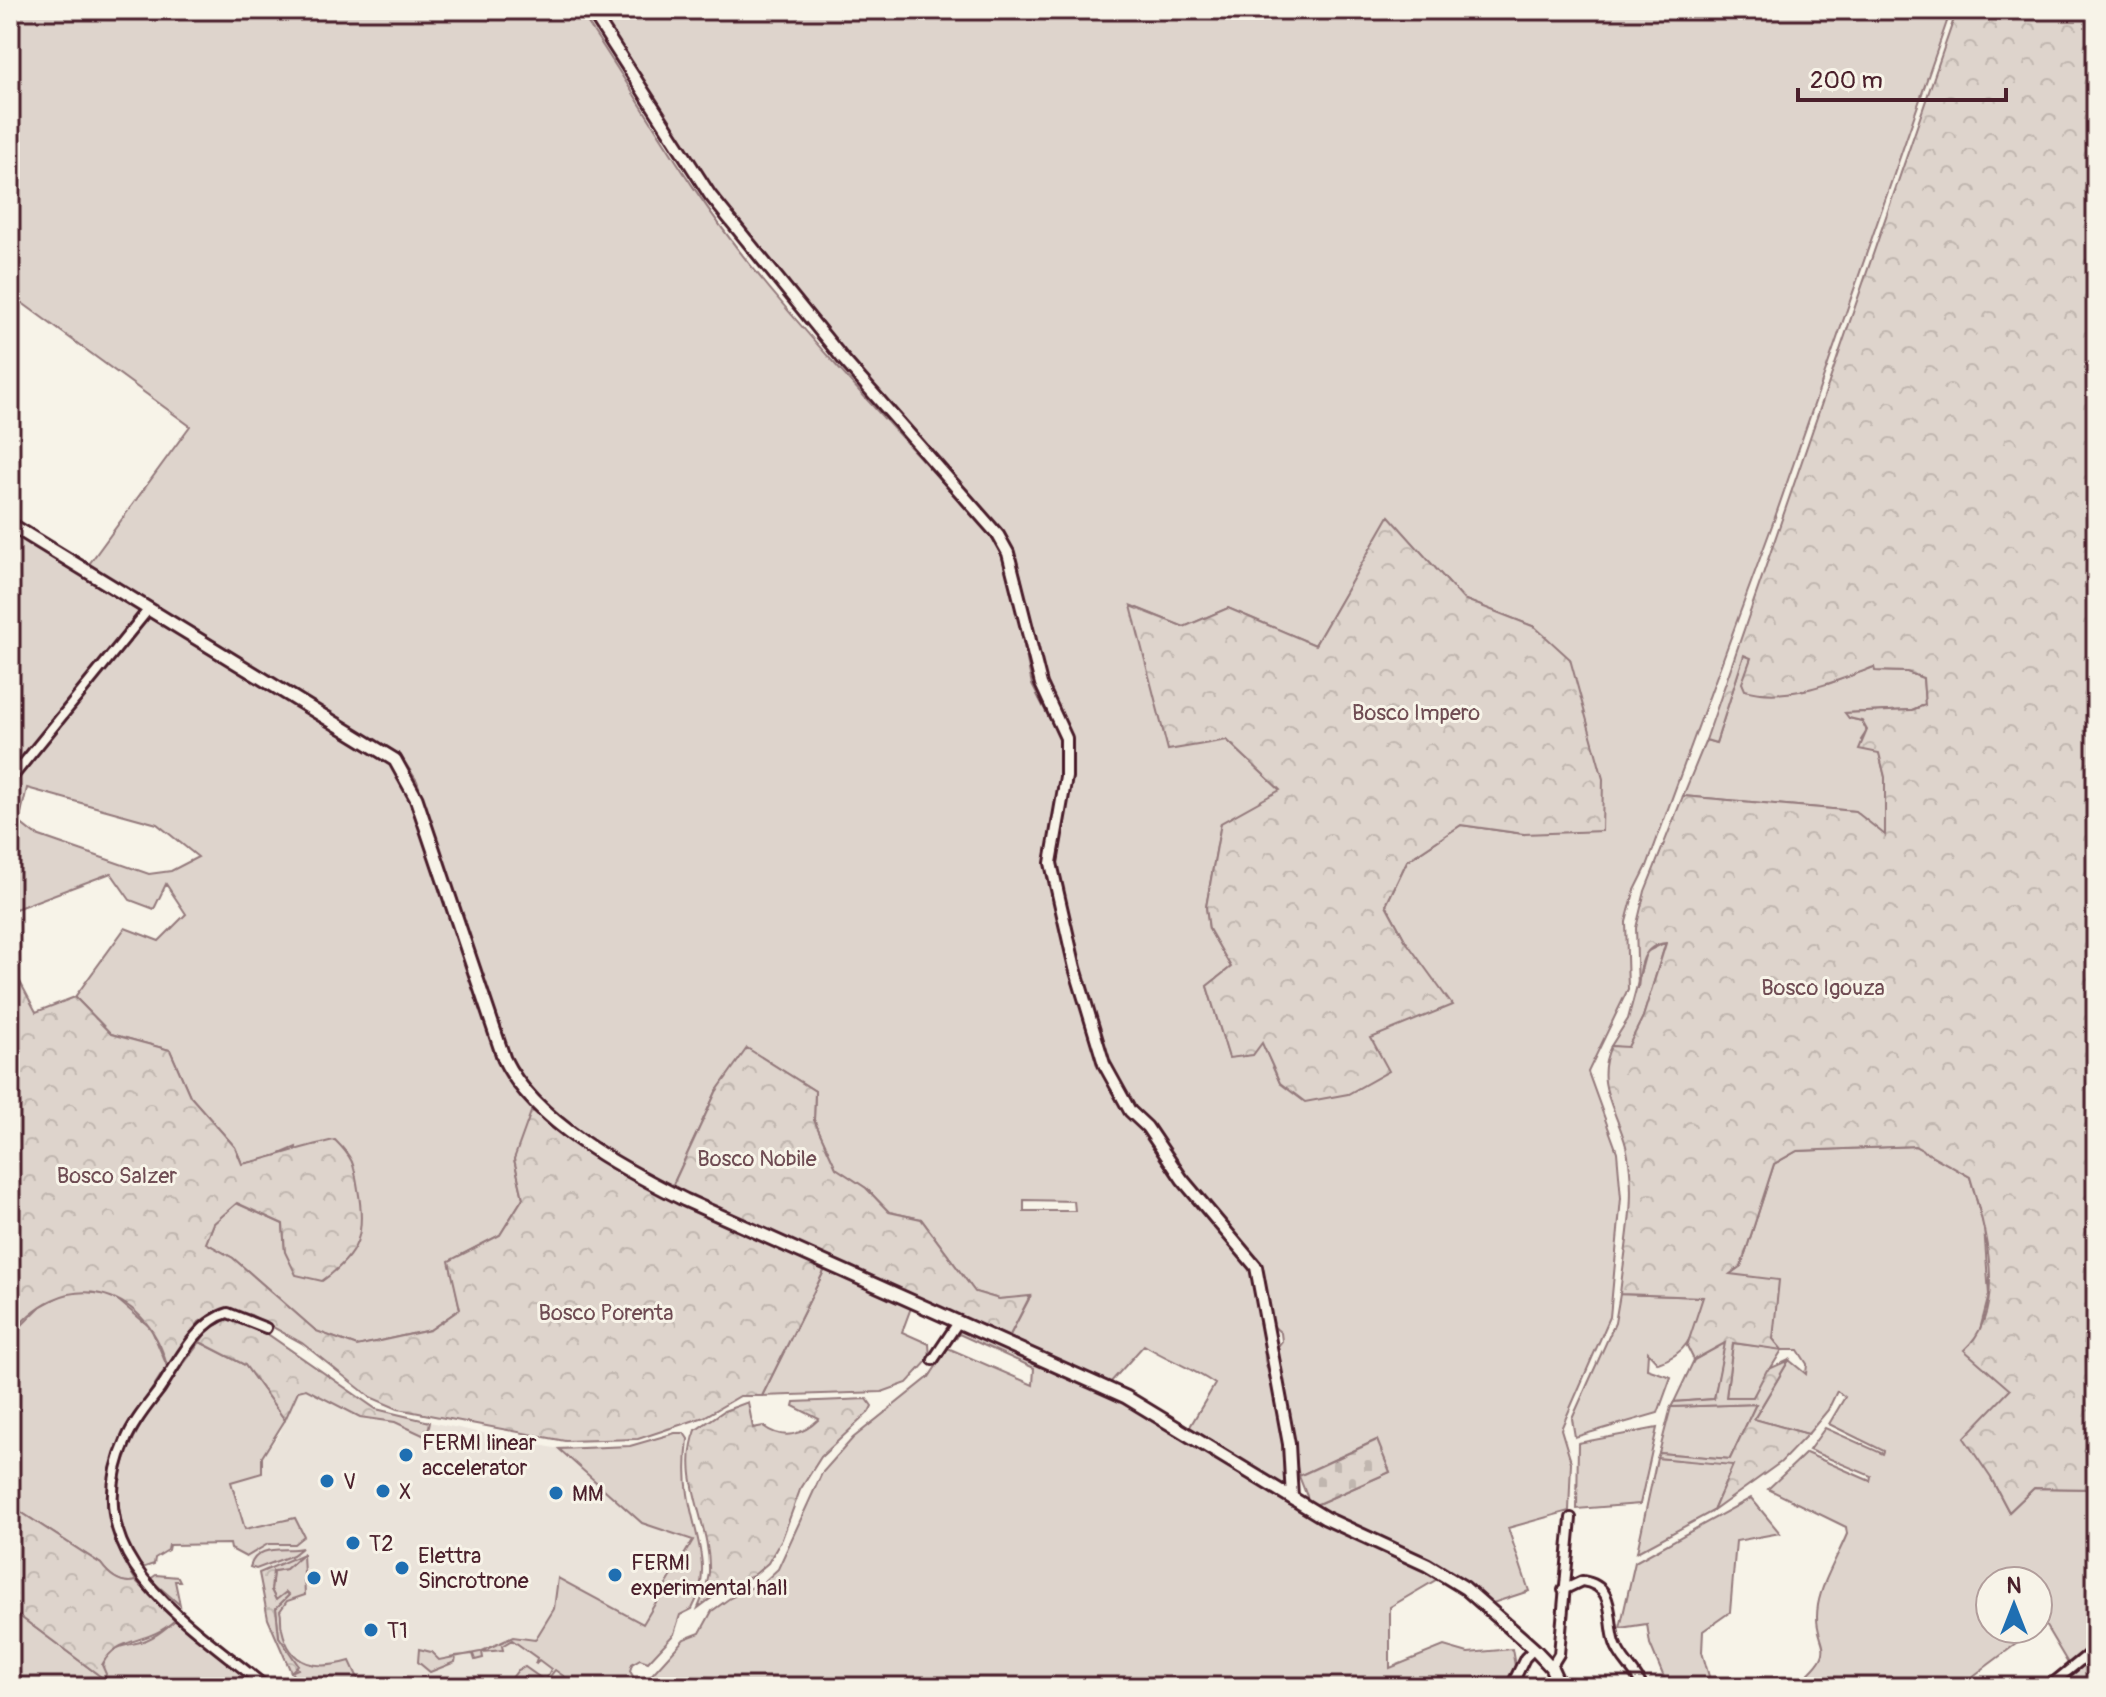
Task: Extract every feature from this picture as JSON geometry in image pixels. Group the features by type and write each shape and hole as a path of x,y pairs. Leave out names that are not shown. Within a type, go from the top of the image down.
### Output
{"main road":[{"path":"10,524 395,760 416,798 504,1059 537,1105 604,1154 676,1196 1126,1397 1325,1518 1427,1565 1465,1588 1534,1649 1551,1667 1560,1687"}],"street":[{"path":"591,10 710,195 843,359 998,535 1008,553 1041,684 1066,738 1066,777 1051,863 1075,968 1104,1064 1130,1111 1147,1127 1191,1191 1256,1267 1289,1444 1292,1498"},
{"path":"10,780 148,610"},
{"path":"266,1328 233,1314 208,1322 131,1429 118,1461 114,1498 122,1543 139,1577 160,1599 266,1687"},
{"path":"933,1360 959,1321"},
{"path":"1551,1667 1559,1654 1571,1518"},
{"path":"1563,1590 1582,1581 1603,1590 1610,1603 1614,1642 1642,1687"},
{"path":"2048,1687 2096,1648"},
{"path":"1511,1687 1525,1658 1534,1649"}],"shaded area":[{"path":"306,1389 360,1417 395,1422 426,1437 430,1422 559,1449 642,1523 694,1540 643,1624 558,1578 554,1609 535,1640 521,1640 538,1658 579,1687 362,1687 346,1662 333,1667 309,1665 292,1651 285,1640 280,1611 287,1600 305,1594 302,1554 259,1573 256,1569 293,1555 300,1548 270,1549 250,1562 246,1557 268,1544 294,1544 302,1540 285,1518 245,1529 231,1482 262,1473 262,1457 280,1433 292,1399 298,1391"}],"green space":[{"path":"10,10 579,10 728,236 810,336 990,535 1009,569 1032,685 1060,739 1060,794 1046,870 1100,1067 1127,1116 1143,1129 1182,1186 1251,1264 1263,1321 1265,1360 1282,1426 1286,1490 1188,1430 1215,1384 1198,1373 1144,1345 1110,1383 1009,1337 1030,1297 999,1299 975,1292 921,1219 889,1212 866,1188 836,1169 814,1120 815,1091 748,1049 716,1092 671,1189 600,1147 558,1115 539,1097 506,1051 417,781 400,755 87,567 190,426 10,294","holes":["1024,1200 1074,1201 1075,1211 1024,1211"]},
{"path":"596,10 1951,10 1774,520 1647,866 1634,892 1626,922 1628,989 1588,1072 1617,1152 1621,1198 1610,1317 1561,1429 1571,1462 1569,1511 1508,1528 1529,1591 1493,1603 1450,1573 1313,1506 1390,1472 1376,1440 1299,1476 1273,1353 1282,1341 1281,1333 1270,1323 1260,1267 1127,1099 1109,1067 1081,977 1055,862 1072,775 1069,736 1045,683 1020,573 997,527 759,252 690,157","holes":["1389,517 1463,599 1535,627 1524,834 1461,825 1407,861 1386,905 1405,940 1402,1022 1280,1083 1262,1042 1229,1057 1207,986 1231,967 1209,929 1206,907 1221,824 1281,791 1227,740 1132,606 1184,627 1228,608 1315,645"]},
{"name":"Bosco Igouza","path":"1957,10 2096,10 2096,1489 2034,1488 2009,1512 1964,1438 2010,1390 1964,1350 1978,1333 1990,1291 1987,1243 1970,1177 1915,1146 1797,1151 1774,1164 1741,1266 1730,1274 1779,1280 1773,1339 1782,1350 1733,1343 1726,1397 1753,1397 1767,1370 1789,1360 1754,1419 1808,1434 1781,1462 1713,1511 1733,1465 1657,1458 1659,1453 1730,1459 1756,1404 1671,1407 1674,1402 1714,1399 1725,1343 1694,1360 1687,1346 1703,1297 1620,1294 1631,1183 1626,1146 1605,1085 1606,1060 1611,1046 1628,1047 1643,1017 1666,943 1651,948 1643,959 1638,989 1636,928 1645,891 1683,796 1855,811 1885,835 1885,777 1879,753 1859,749 1867,730 1862,721 1849,718 1845,713 1912,710 1925,705 1923,678 1907,672 1875,671 1874,667 1810,689 1761,693 1745,690 1742,683 1751,658 1744,655 1716,743 1706,740"},
{"name":"Bosco Impero","path":"1389,516 1463,599 1535,627 1570,659 1603,779 1602,831 1524,834 1461,825 1407,861 1386,905 1405,940 1452,1005 1371,1038 1389,1071 1348,1094 1305,1102 1280,1083 1262,1043 1253,1055 1229,1058 1207,986 1231,967 1209,929 1206,907 1221,823 1280,790 1227,740 1168,750 1131,606 1184,627 1228,608 1315,645"},
{"path":"10,530 143,612 10,773"},
{"path":"148,616 387,761 404,783 488,1027 538,1110 514,1159 523,1198 500,1235 450,1261 460,1309 430,1330 357,1346 316,1331 233,1258 206,1243 214,1223 236,1203 283,1224 285,1252 296,1147 266,1160 242,1164 235,1147 190,1096 170,1050 111,1034 75,997 125,928 159,941 186,914 166,884 154,909 130,900 111,873 10,911 10,787","holes":["27,788 157,824 198,857 171,871 149,874 34,834 19,822"]},
{"path":"1744,655 1751,658 1743,683 1828,684 1874,667 1876,671 1907,672 1923,678 1925,704 1912,710 1846,713 1849,718 1862,721 1867,731 1861,740 1879,752 1885,777 1885,836 1854,811 1683,796 1706,740 1716,743"},
{"path":"1666,942 1643,1017 1628,1048 1611,1046 1628,1019 1646,952"},
{"path":"10,963 36,1012 75,997 111,1034 170,1050 190,1096 235,1147 242,1164 335,1140 346,1152 357,1180 360,1230 352,1252 322,1281 296,1275 285,1252 283,1224 237,1203 214,1223 206,1243 233,1258 316,1331 357,1346 430,1330 460,1309 449,1261 500,1235 523,1198 514,1159 531,1112 538,1110 711,1217 826,1267 762,1396 740,1396 704,1417 638,1439 565,1441 398,1409 370,1397 302,1343 251,1315 231,1310 215,1312 199,1322 167,1366 156,1338 141,1317 121,1302 99,1294 76,1293 53,1300 30,1314 10,1337"},
{"name":"Bosco Nobile","path":"747,1048 815,1091 814,1120 836,1168 866,1188 889,1212 921,1219 975,1292 999,1299 1030,1296 1009,1337 671,1189 716,1092"},
{"path":"1915,1146 1970,1177 1984,1227 1989,1295 1978,1337 2010,1390 1991,1478 2009,1512 2034,1488 2096,1489 2096,1646 2069,1665 2054,1640 2054,1565 1974,1565 1974,1645 2015,1645 1972,1677 1951,1687 1798,1687 1823,1653 1817,1619 1818,1605 1847,1534 1846,1527 1768,1489 1806,1453 1870,1481 1871,1476 1809,1450 1825,1428 1883,1454 1884,1451 1829,1424 1845,1397 1837,1391 1828,1410 1808,1434 1754,1419 1789,1360 1806,1374 1807,1364 1798,1350 1782,1350 1753,1397 1726,1397 1733,1343 1781,1349 1773,1340 1774,1315 1728,1275 1741,1266 1774,1164 1797,1151"},
{"path":"826,1267 912,1305 902,1332 929,1344 930,1358 907,1383 882,1392 762,1396"},
{"path":"71,1290 112,1295 151,1328 167,1366 134,1418 122,1444 113,1470 109,1496 111,1523 120,1551 136,1581 125,1582 116,1578 101,1564 10,1505 10,1337 41,1306"},
{"path":"1620,1294 1704,1297 1690,1338 1678,1353 1658,1363 1648,1352 1647,1369 1671,1377 1658,1413 1575,1437 1572,1419 1615,1323"},
{"path":"229,1318 266,1333 376,1409 430,1422 427,1437 395,1422 360,1417 306,1389 298,1391 285,1420 245,1365 200,1342 208,1330"},
{"path":"962,1328 1110,1394 1332,1528 1439,1578 1390,1607 1390,1668 1444,1646 1468,1653 1512,1649 1515,1666 1507,1680 1496,1678 1489,1687 655,1687 647,1680 684,1639 700,1633 712,1611 730,1598 765,1581 778,1569 822,1473 853,1438 929,1377 948,1348 1033,1385 1034,1368 959,1334 956,1339 957,1330"},
{"path":"200,1342 245,1365 285,1420 262,1457 262,1473 231,1482 245,1529 295,1518 304,1536 294,1544 268,1544 246,1557 231,1549 230,1544 169,1545 168,1550 155,1558 154,1564 142,1568 136,1562 125,1536 119,1508 120,1482 126,1457 151,1409"},
{"path":"1726,1342 1714,1399 1674,1402 1694,1360"},
{"path":"867,1399 872,1406 869,1412 821,1457 800,1490 782,1539 768,1563 753,1576 725,1588 698,1608 709,1572 705,1536 690,1466 696,1430 724,1411 748,1402 753,1428 763,1426 770,1431 792,1434 806,1429 819,1419 793,1406 794,1402"},
{"path":"1756,1404 1730,1459 1659,1453 1671,1407"},
{"path":"1657,1428 1640,1504 1577,1509 1578,1443"},
{"path":"684,1433 688,1439 687,1487 700,1552 702,1580 692,1609 680,1615 674,1634 648,1662 640,1659 632,1664 630,1671 634,1678 625,1687 579,1687 555,1670 542,1687 505,1687 518,1670 525,1667 545,1681 551,1669 539,1660 535,1664 537,1658 512,1640 502,1646 503,1650 482,1652 483,1658 475,1660 473,1654 465,1655 480,1652 513,1637 535,1640 554,1609 558,1578 643,1624 693,1540 642,1523 559,1449 630,1446"},
{"path":"1377,1440 1390,1472 1313,1506 1310,1504 1299,1476"},
{"path":"1657,1458 1734,1464 1713,1511 1637,1552"},
{"path":"1751,1498 1780,1533 1736,1541 1730,1612 1703,1631 1702,1652 1712,1687 1668,1687 1650,1644 1647,1624 1620,1628 1635,1562"},
{"path":"10,1505 101,1564 116,1578 125,1582 136,1581 175,1620 154,1634 116,1649 102,1665 106,1674 104,1679 10,1609"},
{"path":"302,1548 293,1555 256,1569 250,1567 254,1559 265,1551"},
{"path":"303,1554 305,1595 287,1601 280,1611 286,1642 299,1659 307,1663 327,1665 350,1661 362,1687 302,1687 291,1672 298,1669 279,1637 276,1608 289,1595 276,1600 271,1590 273,1571 286,1569"},
{"path":"303,1554 286,1569 273,1571 271,1590 276,1600 286,1592 289,1595 276,1608 279,1637 298,1665 291,1672 268,1619 259,1573"},
{"path":"156,1575 178,1577 180,1581 175,1581 180,1605 150,1579"},
{"path":"10,1609 104,1679 104,1662 110,1652 142,1642 175,1620 257,1687 10,1687"},
{"path":"419,1649 431,1652 439,1660 456,1657 455,1662 430,1672 418,1662"},
{"path":"2096,1652 2096,1681 2088,1687 2056,1687"}],"place":[{"name":"FERMI linear accelerator","path":"406,1455"},
{"name":"V","path":"327,1481"},
{"name":"X","path":"383,1491"},
{"name":"MM","path":"556,1493"},
{"name":"T2","path":"353,1543"},
{"name":"Elettra Sincrotrone","path":"402,1568"},
{"name":"FERMI experimental hall","path":"615,1575"},
{"name":"W","path":"314,1578"},
{"name":"T1","path":"371,1630"}],"park label":[{"name":"Bosco Salzer","path":"117,1175"},
{"name":"Bosco Porenta","path":"606,1312"}]}
